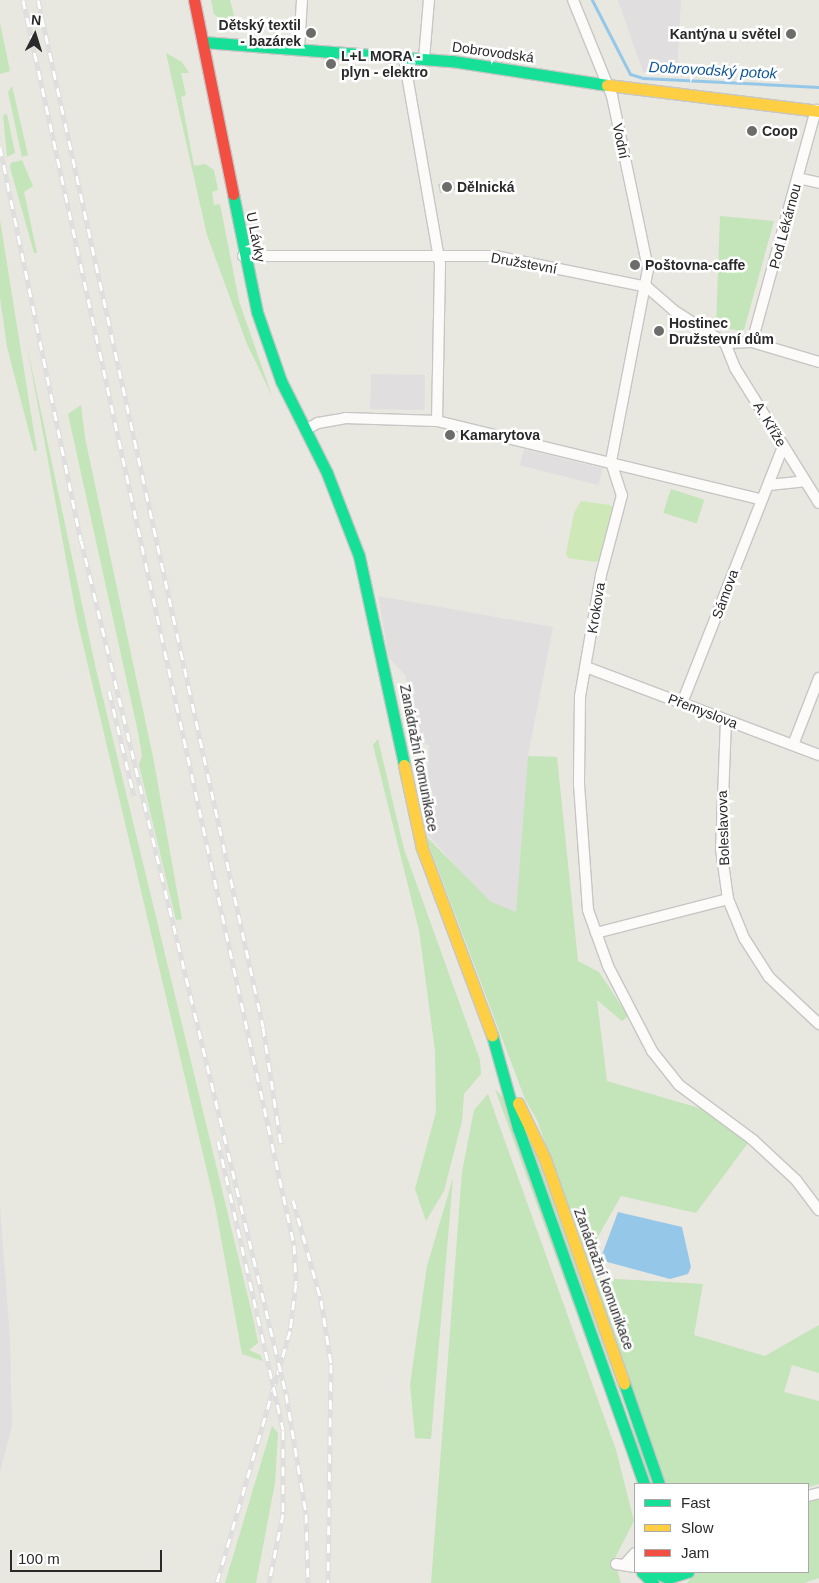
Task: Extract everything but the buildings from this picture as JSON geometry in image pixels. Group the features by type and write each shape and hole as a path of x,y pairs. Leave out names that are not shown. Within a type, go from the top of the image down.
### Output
{"main road":[{"path":"194,0 204,42"},
{"name":"Dobrovodská","path":"204,42 229,40 299,49 424,59 608,85 818,110"},
{"name":"U Lávky","path":"204,42 243,256 268,347 307,430"},
{"name":"Zanádražní komunikace","path":"307,430 361,565 422,848 510,1090 545,1159 659,1483"},
{"name":"Zanádražní komunikace","path":"510,1090 518,1128 644,1483"},
{"path":"644,1573 657,1578 681,1577"}],"street":[{"path":"299,49 302,0"},
{"path":"424,59 429,0"},
{"name":"Vodní","path":"573,0 608,85 647,260 648,287"},
{"path":"404,58 438,256 437,421"},
{"name":"Pod Lékárnou","path":"752,342 818,110"},
{"path":"798,178 819,183"},
{"name":"Družstevní","path":"243,256 496,256 648,287"},
{"path":"648,287 673,310 725,343 752,342 819,362"},
{"path":"611,462 648,287"},
{"name":"A. Kříže","path":"725,343 736,368 819,503"},
{"path":"307,430 318,423 345,418 437,421 760,499"},
{"name":"Sámova","path":"682,703 760,499 769,485 783,446"},
{"name":"Krokova","path":"611,462 622,495 601,575 580,697 579,784 584,887 596,934 608,966 652,1051 678,1085 753,1140 796,1180 819,1210"},
{"path":"769,485 804,481"},
{"name":"Přemyslova","path":"586,667 819,755"},
{"path":"794,745 819,678"},
{"name":"Boleslavova","path":"726,720 721,849 728,899 744,938 769,977 819,1024"},
{"path":"596,934 728,899"},
{"path":"626,1565 634,1554"}],"shaded area":[{"path":"618,0 681,0 677,76 643,72"},
{"path":"371,374 425,375 424,410 370,409"},
{"path":"524,449 603,469 598,485 520,465"},
{"path":"378,596 553,627 528,756 516,912 491,904 426,833 429,745 408,740 406,676 389,658"},
{"path":"0,1206 10,1339 12,1426 0,1472"}],"green space":[{"path":"211,0 230,0 235,19 229,26 214,14"},
{"path":"0,23 10,71 0,74"},
{"path":"166,53 182,62 189,73 181,73 186,95 181,97 194,166 205,164 214,170 218,190 212,192 214,205 220,204 239,301 272,396 247,344 207,235"},
{"path":"12,86 28,155 22,157 8,92"},
{"path":"7,114 15,153 7,157 3,115"},
{"path":"22,160 33,186 24,192 37,253 34,253 10,167 11,163"},
{"path":"720,216 774,221 744,330 740,331 716,326"},
{"path":"0,220 37,451 34,451 7,347 0,298"},
{"path":"27,346 95,665 254,1322 258,1343 249,1350 260,1355 263,1361 242,1354 215,1205 77,619"},
{"path":"81,405 85,438 153,757 182,919 176,920 139,765 142,756 138,732 68,414"},
{"path":"671,489 704,500 697,524 663,513"},
{"path":"581,501 610,505 613,509 600,559 596,562 568,558 566,554 574,513"},
{"path":"378,739 404,849 480,1060 481,1074 464,1094 462,1121 444,1191 426,1221 415,1189 436,1112 435,1051 419,930 373,745"},
{"path":"528,756 557,757 578,961 599,972 628,1016 622,1021 597,1000 607,1081 716,1113 748,1143 696,1213 621,1196 596,1240 595,1260 601,1278 703,1284 694,1335 765,1356 819,1325 819,1373 792,1365 784,1392 819,1401 819,1484 809,1487 809,1483 665,1483 537,1120 525,1099 425,835 491,902 516,912"},
{"path":"495,1089 506,1100 513,1133 616,1415 638,1483"},
{"path":"488,1094 616,1450 634,1521 614,1560 621,1583 431,1583 462,1172 474,1110"},
{"path":"522,1124 530,1136 654,1483 649,1483 629,1417"},
{"path":"453,1178 431,1439 415,1438 410,1384 427,1266"},
{"path":"272,1426 278,1433 275,1483 256,1583 225,1583"},
{"path":"819,1499 819,1578 804,1583 687,1583 694,1573 809,1573 809,1502"}],"water":[{"path":"618,1212 682,1227 691,1267 688,1274 670,1279 600,1260"}],"waterway":[{"name":"Dobrovodský potok","path":"592,0 630,74 643,78 819,87"}],"railway":[{"path":"23,0 294,1245 296,1283 290,1331 217,1583"},
{"path":"38,0 263,1027 281,1144"},
{"path":"0,147 81,540 286,1394 306,1514 308,1583"},
{"path":"109,691 134,796"},
{"path":"218,1141 283,1430 283,1514 269,1583"},
{"path":"293,1200 321,1300 331,1364 328,1583"}],"traffic: fast":[{"path":"203,42 452,61 607,85"},
{"path":"233,194 257,312 281,381 327,473 359,556 404,765"},
{"path":"492,1035 518,1128 644,1483"},
{"path":"624,1383 659,1483"},
{"path":"643,1573 653,1583"},
{"path":"656,1573 668,1578 685,1573"}],"traffic: slow":[{"path":"607,85 819,111"},
{"path":"404,765 422,848 492,1035"},
{"path":"518,1103 545,1159 624,1383"}],"traffic: jam":[{"path":"194,0 233,194"}],"place":[{"name":"Dětský textil - bazárek","path":"311,33"},
{"name":"Kantýna u světel","path":"791,34"},
{"name":"L+L MORA - plyn - elektro","path":"331,64"},
{"name":"Coop","path":"752,131"},
{"name":"Dělnická","path":"447,187"},
{"name":"Poštovna-caffe","path":"635,265"},
{"name":"Hostinec Družstevní dům","path":"659,331"},
{"name":"Kamarytova","path":"450,435"}]}
